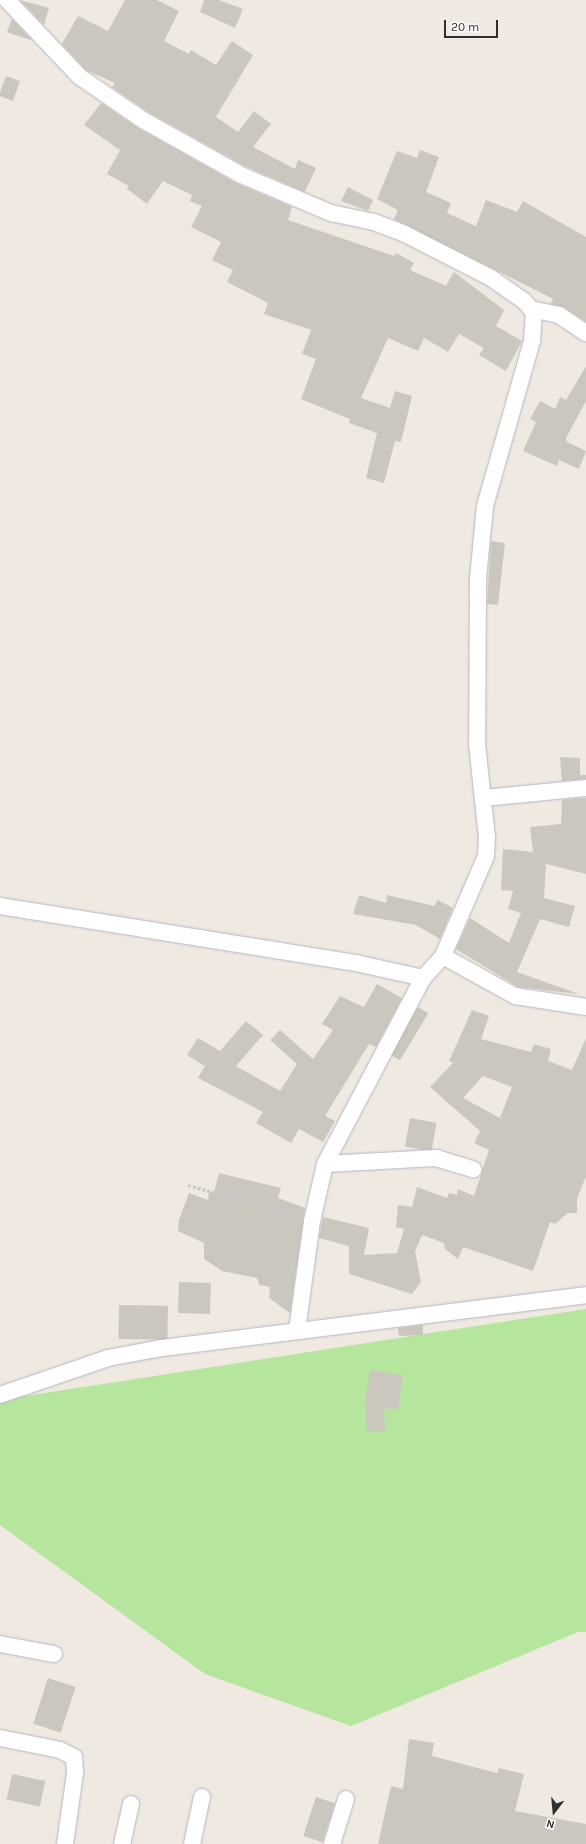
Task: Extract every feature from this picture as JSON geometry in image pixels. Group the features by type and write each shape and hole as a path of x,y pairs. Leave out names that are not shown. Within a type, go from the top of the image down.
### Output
{"street":[{"path":"7,0 80,77 143,120 241,175 331,212 374,222 405,234 491,278 531,309 559,315 586,333"},
{"path":"297,1330 312,1221 325,1164 423,978 443,956 486,856 484,798 477,744 478,579 485,506 532,341 536,321 531,309"},
{"path":"484,798 586,788"},
{"path":"0,906 356,963 423,978"},
{"path":"443,956 515,996 586,1007"},
{"path":"325,1164 436,1158 473,1169"},
{"path":"0,1395 108,1358 297,1330 586,1295"},
{"path":"0,1644 54,1654"},
{"path":"0,1738 60,1750 74,1757 75,1773 65,1844"},
{"path":"192,1844 202,1796"},
{"path":"337,1843 346,1799"},
{"path":"122,1844 131,1804"}],"path":[{"path":"188,1184 312,1221"}],"green space":[{"path":"586,1309 586,1632 578,1632 351,1726 205,1674 0,1525 0,1400"}],"building":[{"path":"20,0 49,8 44,25"},
{"path":"125,0 157,0 179,11 164,41 189,54 191,50 216,65 232,41 253,55 216,117 238,132 254,111 271,124 253,147 295,169 298,160 316,168 305,192 245,166 148,112 112,87 115,83 86,70 62,44 78,16 108,31"},
{"path":"204,0 219,0 243,9 235,28 200,12"},
{"path":"12,19 33,41 7,32"},
{"path":"6,76 20,81 13,101 0,96"},
{"path":"101,103 138,128 236,183 292,207 288,220 394,256 396,253 414,263 410,270 446,286 454,272 504,310 496,326 522,341 506,371 479,355 484,348 459,334 448,352 424,338 418,351 388,338 361,398 390,408 395,391 412,396 401,442 395,441 384,483 366,478 377,433 349,423 350,419 301,399 316,359 302,354 311,330 264,314 268,303 227,282 233,270 212,260 221,242 191,227 202,206 190,201 192,195 163,181 147,204 127,189 129,186 107,174 120,150 84,125"},
{"path":"420,150 439,157 426,192 451,203 447,213 476,226 486,200 517,212 523,201 586,237 586,322 564,307 551,304 553,299 394,219 398,210 377,199 397,151 417,158"},
{"path":"348,187 373,200 368,211 341,201"},
{"path":"586,366 586,401 566,438 567,442 586,451 579,469 559,460 557,466 523,451 536,422 530,419 540,401 555,409 560,397 566,400"},
{"path":"491,541 505,543 498,605 487,604"},
{"path":"560,757 580,758 580,775 586,775 586,779 562,781"},
{"path":"586,798 586,874 546,864 544,898 575,906 569,927 540,919 517,972 579,994 518,987 456,949 470,918 509,943 521,913 508,909 513,891 501,890 503,849 533,852 530,827 561,824 562,800"},
{"path":"359,895 386,903 387,895 434,906 438,900 453,908 440,939 416,925 353,914"},
{"path":"377,984 402,998 376,1047 369,1044 325,1116 335,1121 323,1142 299,1129 291,1143 256,1123 263,1112 198,1078 205,1066 187,1055 198,1038 220,1051 246,1021 263,1035 236,1066 280,1091 297,1064 270,1040 280,1030 313,1059 333,1030 322,1024 340,996 364,1007"},
{"path":"418,1007 428,1013 400,1060 390,1054"},
{"path":"472,1010 489,1016 481,1039 531,1052 534,1044 551,1049 548,1061 572,1070 586,1038 586,1176 577,1199 577,1213 568,1213 555,1224 550,1222 533,1271 463,1247 458,1259 445,1249 444,1243 422,1235 415,1251 421,1282 412,1294 349,1274 349,1246 319,1238 323,1217 369,1228 364,1255 397,1253 404,1229 396,1227 398,1205 412,1207 417,1187 447,1198 449,1193 457,1195 458,1189 474,1196 489,1150 474,1143 480,1131 430,1087 453,1063 449,1061","holes":["483,1076 512,1087 500,1118 463,1098"]},
{"path":"410,1118 437,1123 432,1151 405,1147"},
{"path":"219,1173 281,1188 278,1198 305,1208 290,1313 269,1298 270,1287 259,1285 257,1278 222,1271 204,1259 204,1243 178,1231 179,1220 189,1193 208,1200 209,1192 214,1193"},
{"path":"179,1282 211,1283 210,1314 178,1313"},
{"path":"119,1305 168,1306 167,1340 118,1339"},
{"path":"423,1325 423,1335 399,1336 398,1328"},
{"path":"370,1370 403,1375 398,1410 384,1408 385,1431 367,1432 365,1400"},
{"path":"48,1678 76,1687 61,1733 33,1724"},
{"path":"409,1739 434,1743 432,1756 497,1773 499,1768 524,1774 515,1811 586,1824 586,1844 378,1844 391,1786 403,1789"},
{"path":"12,1774 45,1781 40,1807 7,1799"},
{"path":"316,1797 335,1803 322,1842 303,1836"}]}
